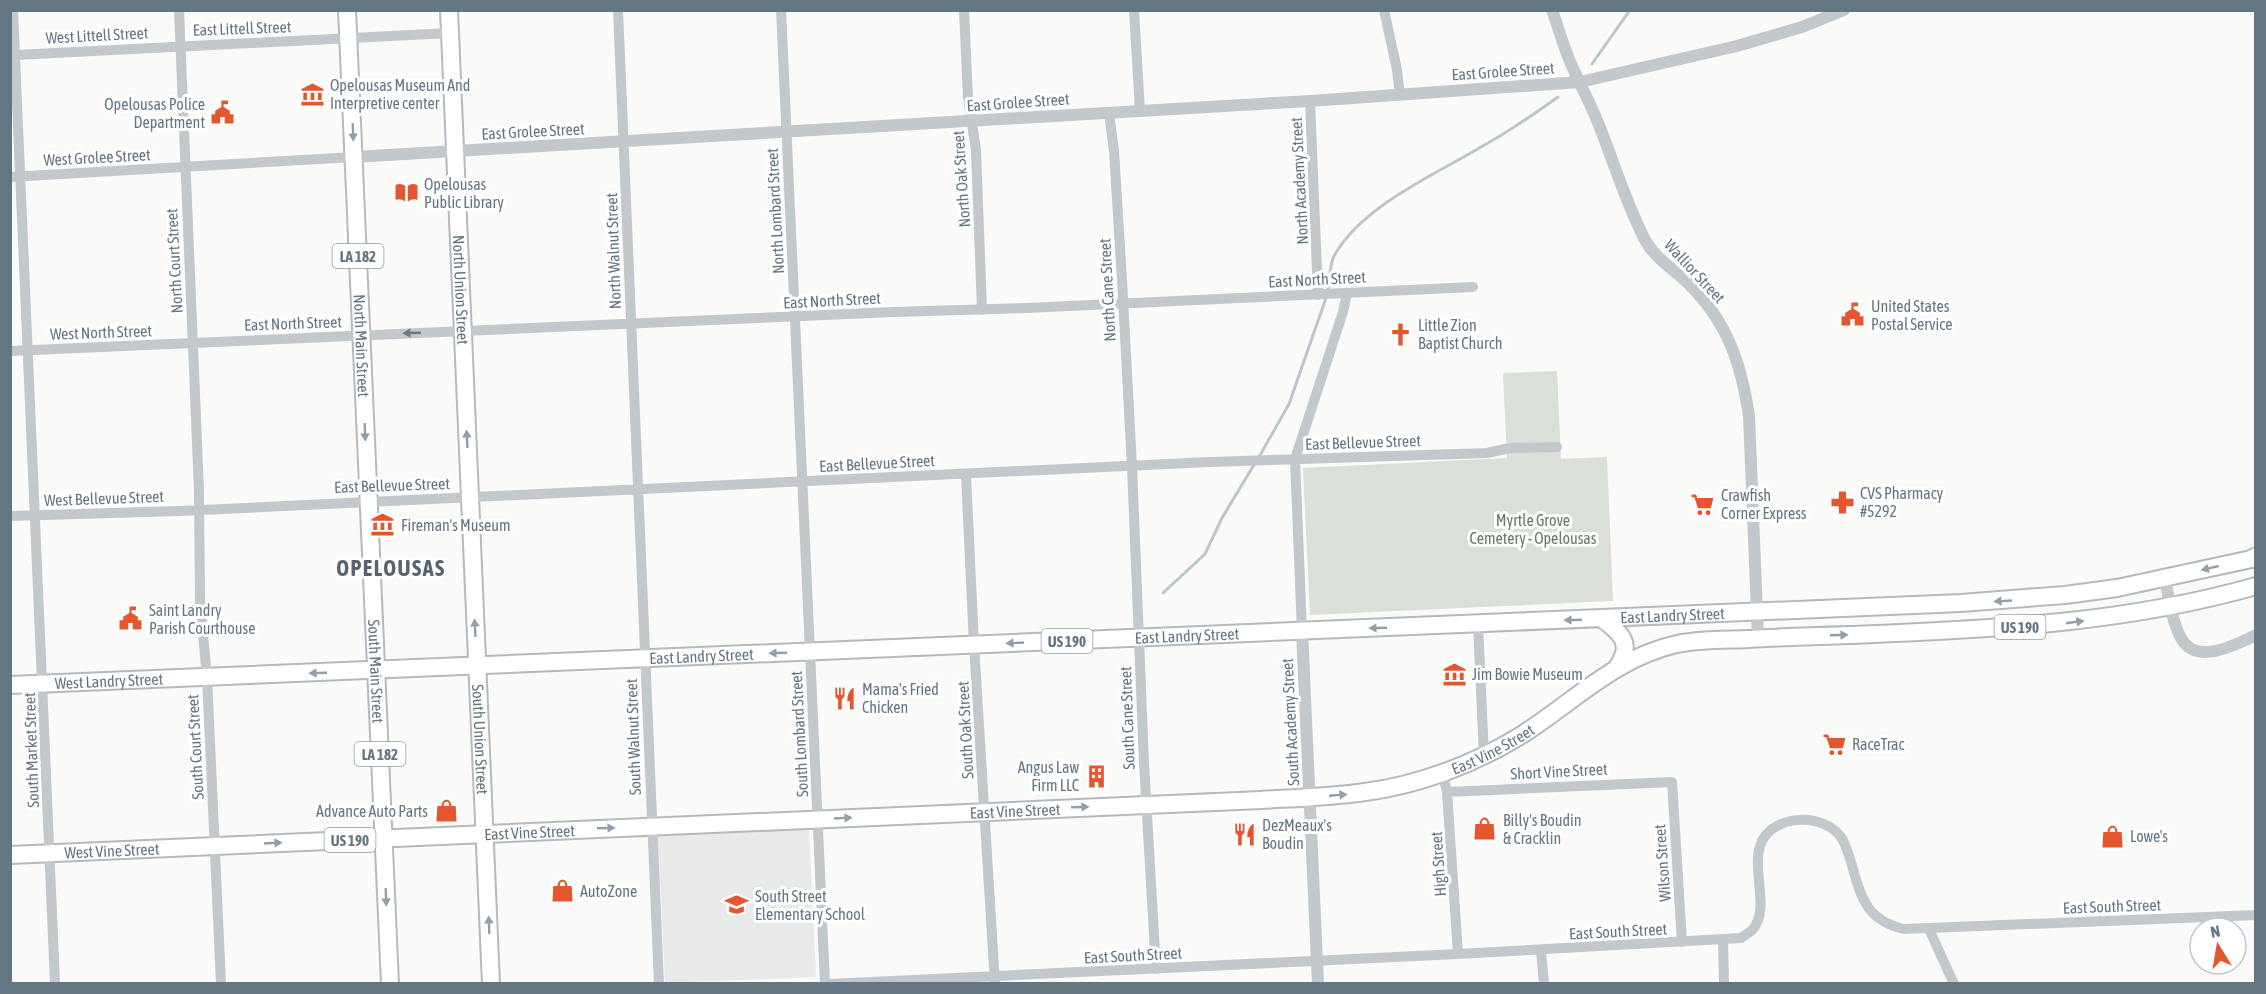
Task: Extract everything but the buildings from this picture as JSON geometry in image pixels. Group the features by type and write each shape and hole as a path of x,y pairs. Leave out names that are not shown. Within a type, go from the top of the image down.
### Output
{"main road":[{"name":"North Main Street","path":"347,10 368,501"},
{"name":"North Union Street","path":"449,10 469,497"},
{"name":"South Union Street","path":"469,497 491,984"},
{"name":"South Main Street","path":"368,501 390,984"},
{"name":"US 190","path":"2165,579 2255,558"},
{"name":"East Landry Street","path":"207,677 2016,600 2165,579"},
{"name":"US 190","path":"2170,606 2256,586"},
{"name":"East Vine Street","path":"214,846 1342,795 1389,788 1484,756 1521,736 1615,670 1640,656 1677,644 1758,638 2016,627 2066,623 2170,606"},
{"path":"1602,619 1617,631 1625,645 1623,658 1615,670"},
{"name":"West Landry Street","path":"10,685 207,677"},
{"name":"West Vine Street","path":"10,855 214,846"}],"street":[{"name":"South Market Street","path":"14,10 16,176 28,350 56,984"},
{"name":"North Court Street","path":"178,10 199,510"},
{"name":"North Walnut Street","path":"618,10 638,490"},
{"name":"North Lombard Street","path":"781,10 802,482"},
{"name":"North Oak Street","path":"964,10 968,98 972,121 979,220 982,310"},
{"path":"1134,10 1140,111"},
{"path":"1384,10 1400,95"},
{"name":"Wallior Street","path":"1552,10 1646,241 1660,260 1687,282 1702,299 1721,325 1738,361 1744,381 1749,416 1758,638"},
{"name":"East Grolee Street","path":"184,168 1310,101 1580,82 1737,46 1802,27 1844,10"},
{"name":"East Littell Street","path":"180,45 450,33"},
{"name":"West Littell Street","path":"15,55 180,45"},
{"name":"North Academy Street","path":"1310,101 1324,295"},
{"name":"North Cane Street","path":"1109,113 1114,151 1132,466"},
{"name":"West Grolee Street","path":"16,176 184,168"},
{"name":"East North Street","path":"193,343 1473,287"},
{"path":"1295,459 1343,312 1347,293"},
{"name":"West North Street","path":"10,351 193,343"},
{"name":"East Bellevue Street","path":"199,510 1132,466 1486,453 1510,448 1557,447"},
{"name":"South Academy Street","path":"1295,459 1318,984"},
{"name":"South Cane Street","path":"1132,466 1146,805 1156,969"},
{"name":"South Oak Street","path":"966,475 995,980"},
{"name":"South Lombard Street","path":"802,482 827,984"},
{"name":"South Walnut Street","path":"638,490 659,984"},
{"name":"West Bellevue Street","path":"10,516 199,510"},
{"name":"South Court Street","path":"199,510 200,602 207,677 221,984"},
{"path":"2165,579 2178,636 2185,645 2196,651 2218,651 2230,648 2256,635"},
{"path":"1478,624 1484,756"},
{"name":"High Street","path":"1442,772 1447,792 1458,954"},
{"name":"Short Vine Street","path":"1447,792 1672,782"},
{"name":"Wilson Street","path":"1672,782 1682,942"},
{"name":"East South Street","path":"827,984 995,980 1156,969 1741,938 1752,930 1758,919 1760,908 1758,848 1772,828 1784,822 1796,821 1819,821 1840,836 1846,847 1859,892 1872,913 1892,926 1929,929 2256,915"},
{"path":"1929,929 1954,984"},
{"path":"1723,940 1724,984"},
{"path":"1541,950 1544,984"}],"shaded area":[{"name":"South Street Elementary School","path":"809,825 816,977 665,983 658,832"}],"green space":[{"name":"Myrtle Grove Cemetery - Opelousas","path":"1557,371 1561,459 1607,457 1613,601 1310,615 1303,468 1507,458 1503,373"}],"waterway":[{"path":"1592,64 1630,10"},
{"path":"1328,292 1332,260 1346,238 1362,222 1400,193 1501,135 1558,97"},
{"path":"1259,457 1289,404 1326,298"},
{"path":"1163,593 1205,554 1222,518 1255,463"}],"place":[{"name":"Opelousas Museum And Interpretive center","path":"312,94"},
{"name":"Opelousas Police Department","path":"223,113"},
{"name":"Opelousas Public Library","path":"406,193"},
{"name":"United States Postal Service","path":"1853,315"},
{"name":"Little Zion Baptist Church","path":"1400,334"},
{"name":"CVS Pharmacy #5292","path":"1842,502"},
{"name":"Crawfish Corner Express","path":"1703,504"},
{"name":"Fireman's Museum","path":"383,525"},
{"name":"Saint Landry Parish Courthouse","path":"131,619"},
{"name":"Jim Bowie Museum","path":"1454,674"},
{"name":"Mama's Fried Chicken","path":"844,698"},
{"name":"RaceTrac","path":"1834,744"},
{"name":"Angus Law Firm LLC","path":"1097,776"},
{"name":"Advance Auto Parts","path":"446,811"},
{"name":"Billy's Boudin & Cracklin","path":"1485,829"},
{"name":"DezMeaux's Boudin","path":"1244,834"},
{"name":"Lowe's","path":"2112,836"},
{"name":"AutoZone","path":"562,891"},
{"name":"South Street Elementary School","path":"737,905"}],"district":[{"name":"OPELOUSAS","path":"391,568"}]}
